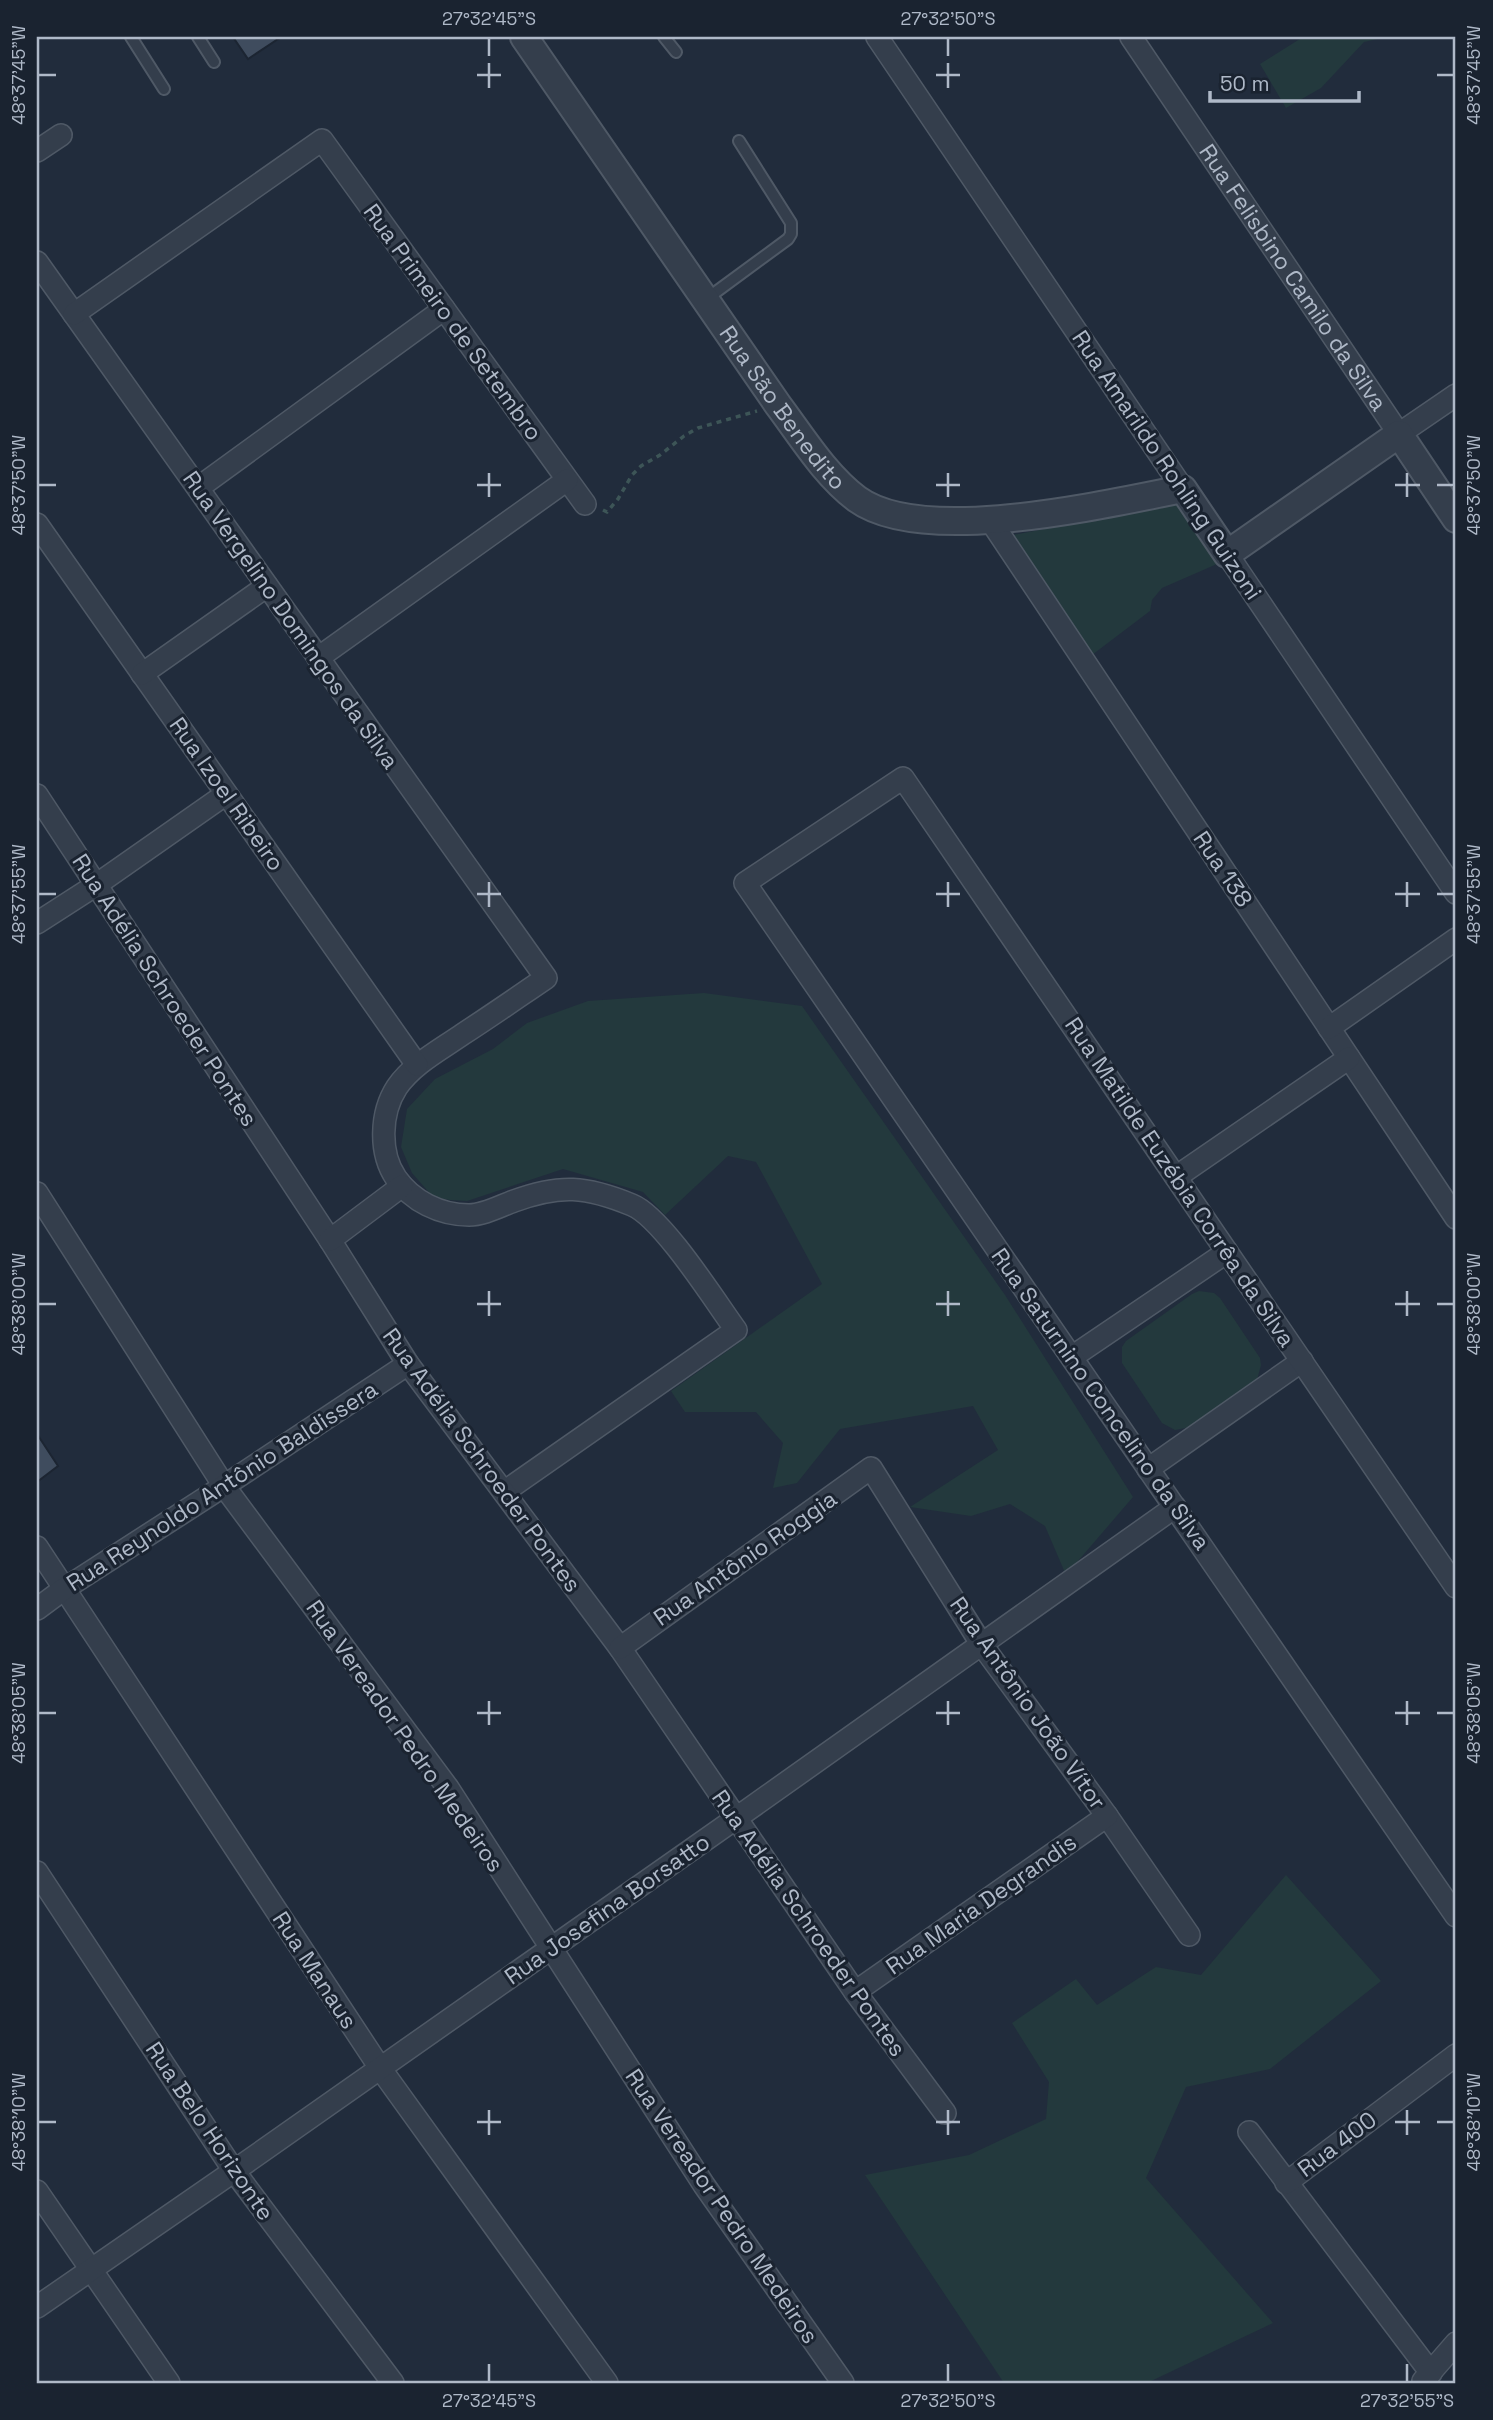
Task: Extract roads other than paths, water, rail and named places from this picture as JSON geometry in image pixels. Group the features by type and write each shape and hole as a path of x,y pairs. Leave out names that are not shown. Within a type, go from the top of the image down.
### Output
{"street":[{"name":"Rua São Benedito","path":"524,37 778,405 818,460 858,499 881,511 929,521 990,520 1083,508 1184,489"},
{"name":"Rua Amarildo Rohling Guizoni","path":"877,37 1456,893"},
{"name":"Rua Felisbino Camilo da Silva","path":"1131,37 1456,519"},
{"path":"37,152 61,135"},
{"name":"Rua Primeiro de Setembro","path":"74,314 322,140 585,504"},
{"name":"Rua Vergelino Domingos da Silva","path":"37,262 546,978 417,1065"},
{"path":"198,488 444,309"},
{"path":"1227,554 1456,395"},
{"path":"318,658 567,480"},
{"name":"Rua 138","path":"990,520 1456,1218"},
{"name":"Rua Izoel Ribeiro","path":"37,524 417,1065"},
{"path":"142,674 267,586"},
{"name":"Rua Saturnino Concelino da Silva","path":"903,778 745,883 1456,1916"},
{"name":"Rua Matilde Euzébia Corrêa da Silva","path":"903,778 1456,1587"},
{"path":"37,923 226,794"},
{"name":"Rua Adélia Schroeder Pontes","path":"37,795 330,1240 408,1364 620,1647 855,1992 945,2113"},
{"path":"1329,1028 1456,939"},
{"path":"1176,1177 1349,1058"},
{"path":"417,1065 397,1088 385,1119 388,1161 402,1186 435,1209 470,1215 560,1188 582,1190 632,1205 653,1219 736,1330 504,1493"},
{"path":"330,1240 402,1186"},
{"name":"Rua Vereador Pedro Medeiros","path":"37,1193 225,1486 448,1788 704,2185 843,2383"},
{"path":"1072,1357 1227,1252"},
{"path":"1148,1469 1302,1361"},
{"name":"Rua Reynoldo Antônio Baldissera","path":"37,1609 408,1364"},
{"name":"Rua Antônio João Vítor","path":"871,1468 982,1645 1107,1816 1189,1935"},
{"name":"Rua Antônio Roggia","path":"620,1647 871,1468"},
{"name":"Rua Josefina Borsatto","path":"37,2307 735,1819 1175,1507"},
{"name":"Rua Manaus","path":"37,1546 380,2068 607,2383"},
{"name":"Rua Maria Degrandis","path":"855,1992 1107,1816"},
{"name":"Rua Belo Horizonte","path":"37,1872 234,2171 393,2383"},
{"name":"Rua 400","path":"1286,2183 1456,2055"},
{"path":"1249,2132 1426,2378 1456,2343"},
{"path":"37,2191 169,2383"}],"lane":[{"path":"131,37 164,89"},
{"path":"198,37 214,62"},
{"path":"664,37 676,52"},
{"path":"705,300 791,234 791,223 739,141"}]}
